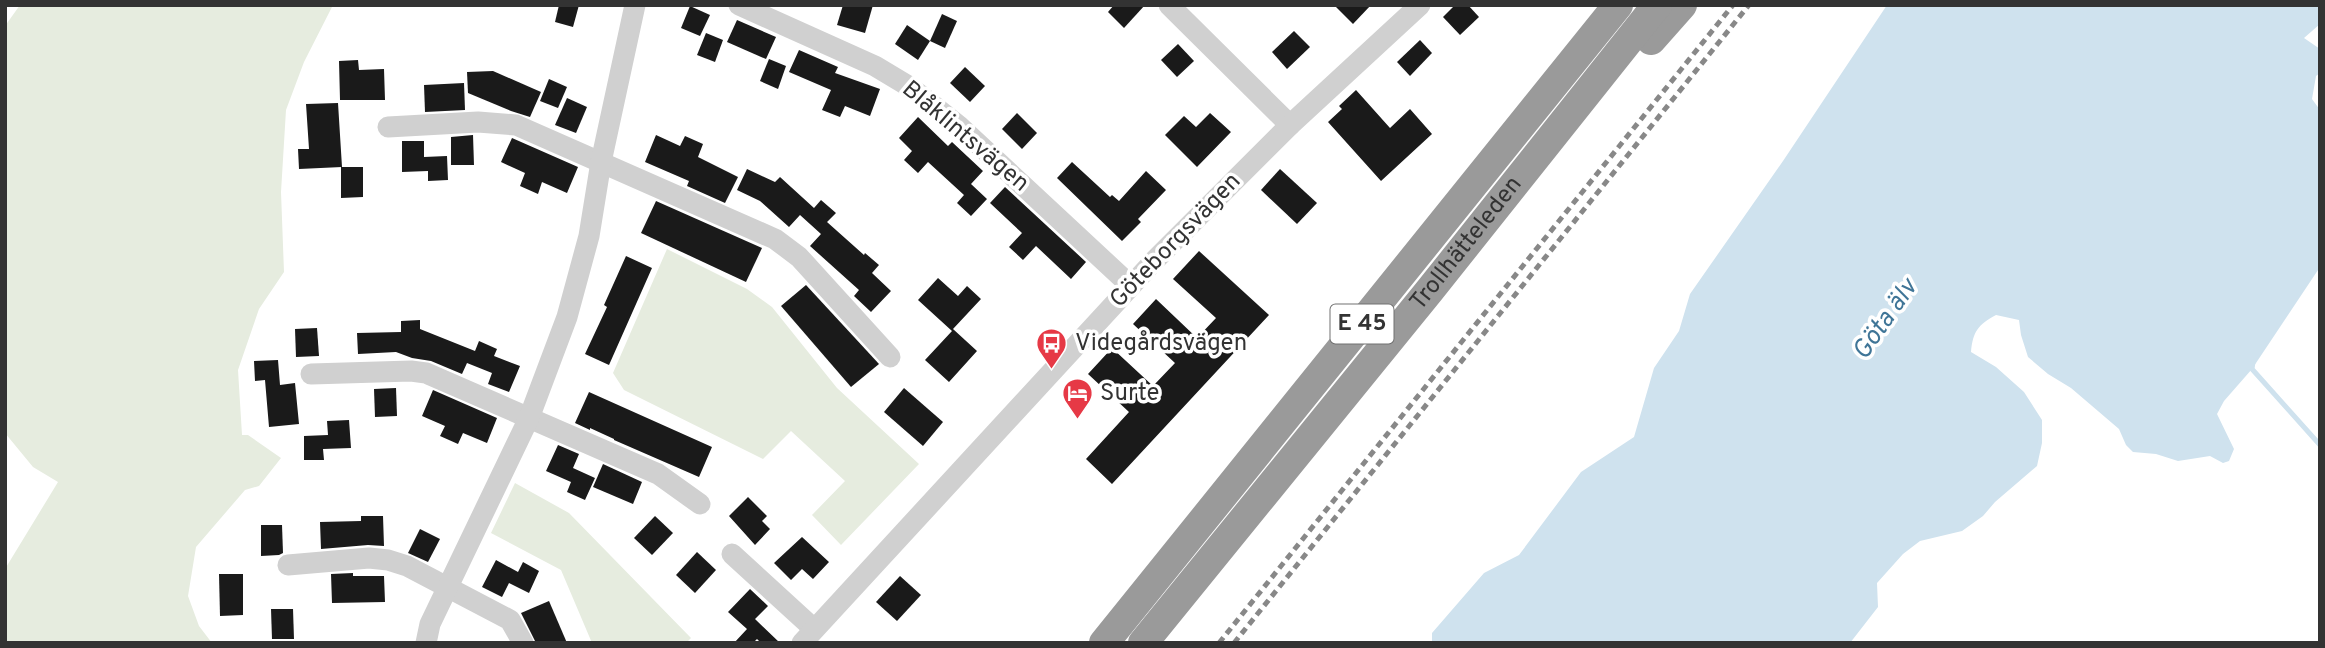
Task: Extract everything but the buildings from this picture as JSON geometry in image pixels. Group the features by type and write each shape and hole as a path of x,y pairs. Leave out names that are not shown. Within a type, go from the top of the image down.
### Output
{"highway":[{"path":"1524,123 1596,5"},
{"name":"Trollhätteleden","path":"1104,643 1618,5"},
{"name":"Trollhätteleden","path":"1143,643 1657,5"},
{"path":"1546,144 1617,80 1682,5"}],"street":[{"path":"426,643 429,624 529,418 567,317 589,236 601,162 635,5"},
{"name":"Blåklintsvägen","path":"739,5 874,66 910,87 959,126 1131,286"},
{"path":"1169,5 1290,125"},
{"name":"Göteborgsvägen","path":"808,636 1206,208 1290,125 1420,5"},
{"path":"388,127 478,122 516,125 775,239 799,257 890,358"},
{"path":"311,374 411,371 426,373 657,474 700,504"},
{"path":"732,554 808,636"},
{"path":"288,565 369,558 407,566 510,620 523,643"}],"shaded area":[{"path":"20,5 333,5 304,62 286,110 281,192 284,272 259,309 238,370 242,435 248,435 281,458 259,486 245,490 196,547 188,596 199,626 212,643 5,643 5,569 58,482 33,467 5,433 5,26"},
{"path":"667,249 747,289 772,307 837,388 919,464 841,545 812,515 845,481 791,431 763,459 624,390 613,373"},
{"path":"515,483 569,513 691,638 686,643 592,643 561,570 491,533"}],"water":[{"name":"Göta älv","path":"1887,5 2320,5 2320,24 2304,38 2320,49 2320,73 2316,76 2312,99 2320,110 2320,267 2252,369 2224,401 2217,414 2234,449 2229,461 2223,463 2210,456 2178,461 2156,454 2133,452 2126,445 2119,429 2071,388 2028,357 2019,320 1996,315 1978,329 1971,352 1996,367 2024,392 2042,420 2042,443 2037,466 1995,502 1983,516 1962,531 1920,541 1903,554 1877,583 1878,607 1850,643 1432,643 1432,633 1484,573 1519,555 1581,472 1634,437 1654,368 1679,331 1690,294"}],"waterway":[{"path":"2253,362 2252,369 2320,445"}],"railway":[{"path":"1219,643 1733,5"},
{"path":"1234,643 1749,5"}],"place":[{"name":"Videgårdsvägen","path":"1052,371"},
{"name":"Surte","path":"1077,421"}]}
